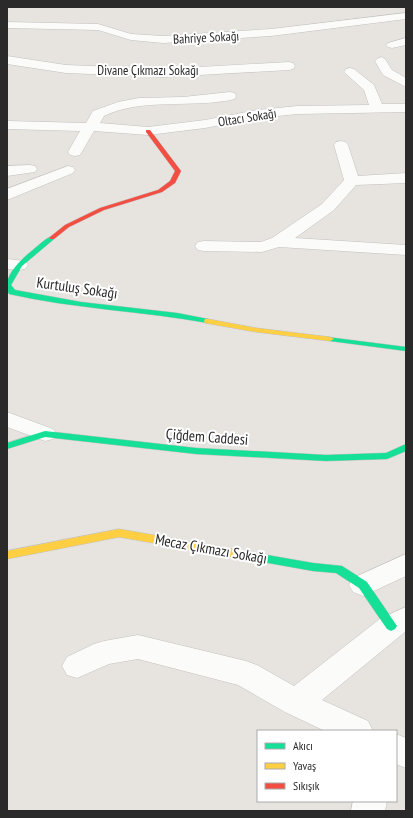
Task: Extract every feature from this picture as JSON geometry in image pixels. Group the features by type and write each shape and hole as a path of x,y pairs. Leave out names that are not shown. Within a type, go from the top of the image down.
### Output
{"street":[{"name":"Bahriye Sokağı","path":"7,25 98,27 117,34 135,38 165,39 252,34 377,18 406,16"},
{"path":"392,45 406,41"},
{"name":"Divane Çıkmazı Sokağı","path":"7,60 66,69 164,73 289,66"},
{"path":"382,61 387,72 406,82"},
{"path":"350,72 370,88 378,109"},
{"path":"75,152 89,128 96,120 98,114 112,108 145,101 203,100 230,96"},
{"name":"Oltacı Sokağı","path":"7,125 121,128 148,131 205,124 257,114 298,110 406,108"},
{"name":"Kurtuluş Sokağı","path":"148,131 178,171 173,182 160,191 102,209 67,226 13,264 7,285 12,292 81,304 177,315 256,330 406,349"},
{"path":"341,144 352,181"},
{"path":"7,171 30,169"},
{"path":"7,195 68,170"},
{"path":"204,246 262,247 278,242 328,207 352,181 406,178"},
{"path":"278,242 406,250"},
{"path":"7,418 45,434"},
{"name":"Çiğdem Caddesi","path":"7,446 45,434 196,451 326,458 387,456 406,447"},
{"name":"Mecaz Çıkmazı Sokağı","path":"7,555 119,533 313,567 338,569 363,585 399,622 296,703"},
{"path":"363,585 406,564"},
{"path":"77,666 104,653 138,647 246,674 296,703 355,730"}],"traffic: fast":[{"path":"52,238 19,265 7,285 12,292 81,304 177,315 208,321"},
{"path":"330,339 406,349"},
{"path":"7,446 45,434 196,451 326,458 387,456 406,447"},
{"path":"239,554 313,567 338,569 363,585 391,626"}],"traffic: slow":[{"path":"208,321 256,330 330,339"},
{"path":"7,555 119,533 239,554"}],"traffic: jam":[{"path":"52,238 67,226 102,209 160,191 173,182 178,171 148,131"}]}
